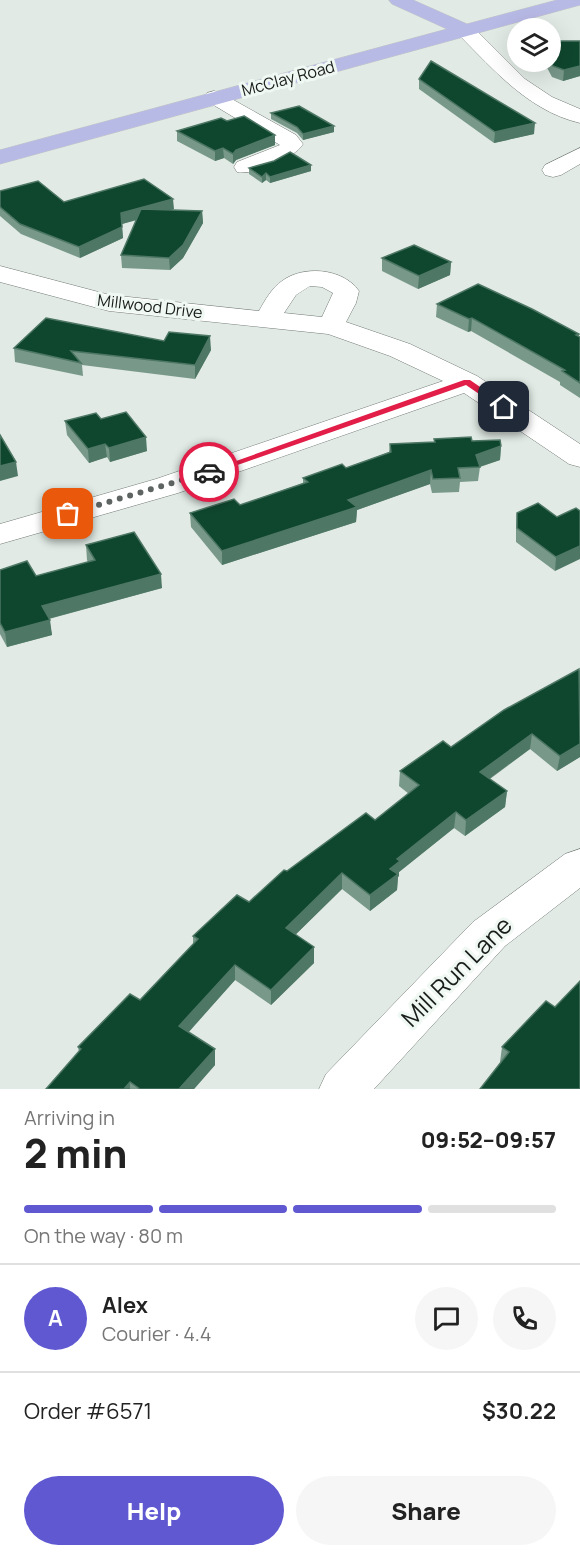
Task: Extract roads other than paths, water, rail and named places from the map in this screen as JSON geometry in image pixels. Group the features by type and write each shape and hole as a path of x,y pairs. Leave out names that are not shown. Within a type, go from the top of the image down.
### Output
{"main road":[{"path":"398,0 466,31"},
{"name":"McClay Road","path":"0,157 577,0"}],"street":[{"path":"466,31 518,83 544,101 580,117"},
{"path":"214,97 292,144 289,149 245,167"},
{"path":"553,170 580,155"},
{"name":"Millwood Drive","path":"0,274 109,303 331,326 391,345 467,382 580,458"},
{"path":"267,320 283,292 293,282 314,278 329,280 346,291 343,303 331,326"},
{"path":"0,534 167,486 467,382"},
{"name":"Mill Run Lane","path":"343,1089 489,934 580,865"}]}
